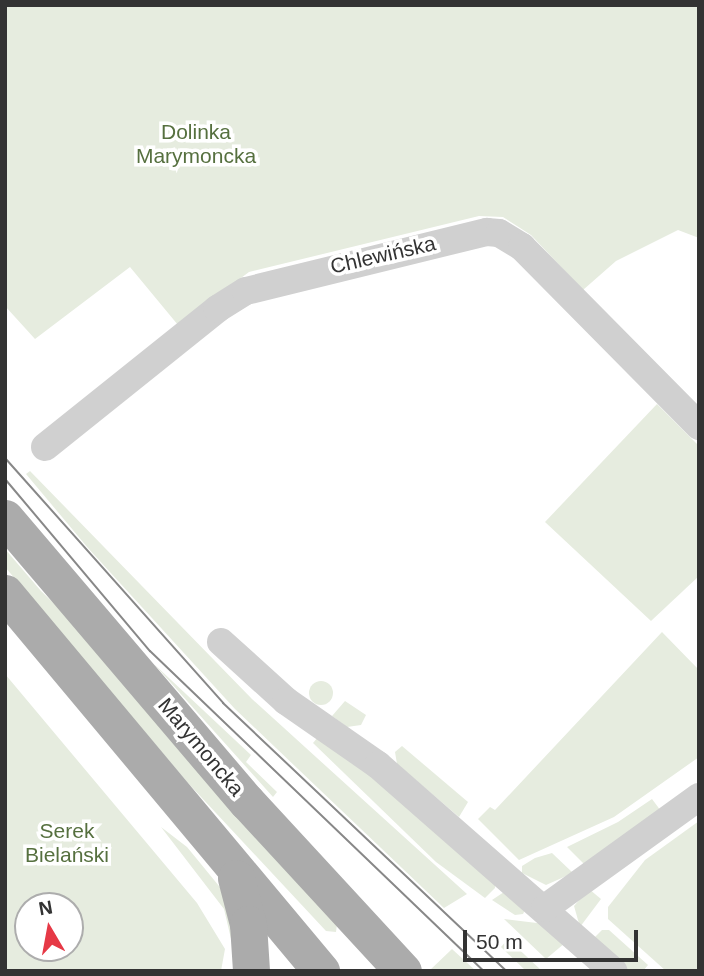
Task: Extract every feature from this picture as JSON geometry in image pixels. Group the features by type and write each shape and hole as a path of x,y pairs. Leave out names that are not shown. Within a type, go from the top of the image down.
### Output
{"main road":[{"name":"Marymoncka","path":"5,518 247,802 403,971"},
{"path":"5,593 310,958 339,943 347,928 347,911"},
{"path":"234,866 248,924 251,971"}],"street":[{"name":"Chlewińska","path":"44,447 217,309 246,291 486,232 499,233 522,247 699,426"},
{"path":"221,642 286,701 378,765 545,908 613,971"},
{"path":"545,908 699,797"}],"green space":[{"name":"Dolinka Marymoncka","path":"5,5 699,5 699,238 678,230 616,261 583,290 531,235 503,217 479,216 249,272 178,325 130,267 35,339 5,306"},
{"path":"657,404 699,446 699,576 651,621 545,522"},
{"path":"30,471 252,699 467,894 444,908 235,709 88,548 26,474"},
{"path":"5,549 41,591 100,648 337,924 336,932 326,931 188,783 5,567"},
{"path":"662,632 699,670 699,757 614,817 519,860 478,819 490,807 495,810"},
{"path":"154,664 251,755 246,762 277,792 273,797"},
{"name":"Serek Bielański","path":"5,674 197,903 225,949 221,971 5,971"},
{"path":"321,681 332,688 333,693 326,704 321,705 310,698 309,693 316,682"},
{"path":"345,701 366,715 361,725 347,727 332,716"},
{"path":"318,737 374,776 495,880 495,888 485,898 436,862 313,743"},
{"path":"402,746 468,802 459,817 397,764 395,752"},
{"path":"652,799 661,811 585,865 567,847 618,822"},
{"path":"699,821 699,971 666,971 608,919 608,907 645,860"},
{"path":"161,827 187,847 228,897 232,943 224,909"},
{"path":"552,853 573,873 546,885 522,873 522,866 535,858"},
{"path":"589,889 601,899 580,927 574,906"},
{"path":"507,890 525,910 523,914 515,915 492,900"},
{"path":"504,919 545,924 565,943 546,959"},
{"path":"602,930 609,930 648,965 643,971 629,971 593,939"},
{"path":"508,939 542,971 526,971 501,947"},
{"path":"452,949 476,971 429,971"}],"tram line":[{"path":"5,458 223,703 506,971"},
{"path":"5,479 150,651 484,971"}]}
